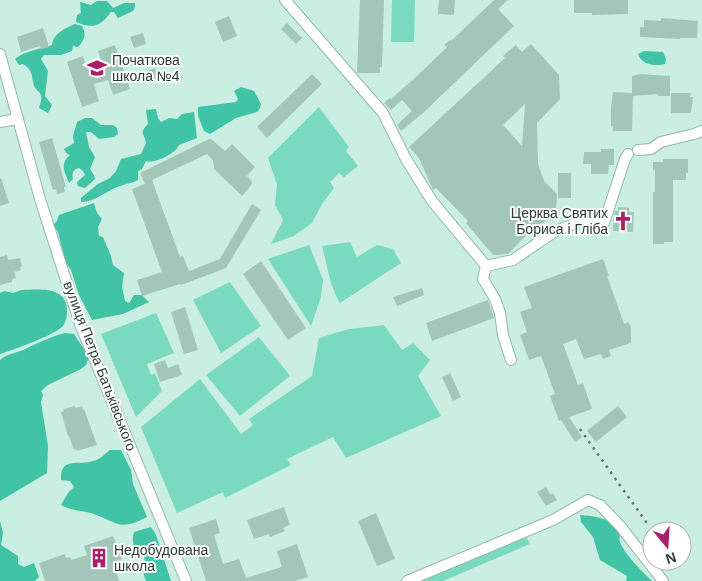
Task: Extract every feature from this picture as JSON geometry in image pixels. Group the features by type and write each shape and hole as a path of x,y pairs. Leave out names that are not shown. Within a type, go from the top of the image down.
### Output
{"street":[{"path":"285,0 383,114 406,159 432,201 486,266"},
{"name":"вулиця Петра Батьківського","path":"0,54 40,198 80,324 186,581"},
{"path":"0,122 18,119"},
{"path":"486,266 512,260 554,232 580,222 604,223 625,159 633,152 651,149 661,142 694,134 702,130"},
{"path":"486,266 483,279 495,299 500,313 503,335 511,360"},
{"path":"408,581 553,520 588,500 600,505 621,527 664,581"}],"green space":[{"path":"392,0 415,0 414,42 391,42"},
{"path":"97,1 107,1 113,8 124,3 135,3 135,7 133,11 118,18 114,12 111,12 100,24 87,26 76,22 77,15 81,13 80,2 91,5"},
{"path":"75,24 82,26 85,35 78,47 73,46 72,51 61,55 44,55 41,59 48,71 45,96 52,105 48,113 39,108 41,96 34,86 30,70 23,64 19,65 15,59 28,52 52,45 57,35"},
{"path":"644,51 663,52 666,59 665,64 653,65 645,62 638,54"},
{"path":"241,87 254,91 261,104 257,112 236,118 210,134 204,131 198,116 198,107 236,102 238,99 234,91"},
{"path":"319,107 349,147 346,151 358,166 344,177 339,173 330,182 334,188 322,204 312,223 294,236 271,244 283,220 275,205 277,184 268,158"},
{"path":"156,109 161,122 169,118 177,119 182,114 194,112 197,138 179,145 164,158 150,162 146,161 142,169 138,171 138,180 118,187 92,200 81,202 81,198 98,184 110,178 116,171 121,159 141,154 146,143 143,132 148,124 146,110"},
{"path":"85,118 92,118 101,125 113,125 117,128 118,134 114,137 99,139 91,132 86,132 89,147 95,157 90,169 95,179 85,188 78,186 77,183 85,175 79,168 74,171 73,179 69,183 64,165 70,155 64,149 74,143 73,136 77,122"},
{"path":"94,203 97,213 102,219 98,227 99,236 103,237 113,265 124,273 122,287 125,301 129,303 134,295 142,295 149,302 123,314 92,320 79,295 71,270 66,263 58,232 53,225 59,215"},
{"path":"350,242 357,257 377,245 393,249 401,263 340,303 331,283 322,246"},
{"path":"309,245 323,280 321,297 311,326 268,259"},
{"path":"230,282 261,326 221,353 193,300"},
{"path":"21,290 43,290 57,293 66,303 66,321 59,330 52,334 0,354 0,293 4,291 13,293"},
{"path":"156,313 174,353 147,364 151,375 155,373 162,391 136,417 101,334"},
{"path":"384,325 402,350 413,343 430,360 418,376 441,416 346,458 333,437 287,459 291,465 225,498 223,492 177,513 141,427 200,379 241,434 253,425 249,419 312,376 319,338 349,329"},
{"path":"65,333 74,334 89,357 86,365 81,369 48,385 41,391 48,446 47,473 0,501 0,360 8,355"},
{"path":"259,337 290,376 240,416 206,375"},
{"path":"110,450 121,450 131,470 133,484 147,517 137,522 124,525 118,524 91,513 61,505 74,487 70,481 61,480 63,468 71,463 95,460"},
{"path":"580,515 598,517 613,524 617,529 620,542 626,552 652,581 626,581 627,576 600,560 593,537 581,522"},
{"path":"0,521 3,533 1,545 18,556 18,564 24,567 34,563 39,577 35,581 0,581"},
{"path":"151,527 156,535 171,581 146,581 144,557 136,550 133,536 134,532"},
{"path":"526,536 530,544 443,581 421,581"}],"building":[{"path":"360,0 384,0 382,67 380,67 380,73 357,73"},
{"path":"439,0 455,0 454,15 438,14"},
{"path":"494,0 508,0 498,9 514,26 423,113 401,131 397,125 412,111 402,100 391,110 384,103 417,76 447,47 444,45 451,41"},
{"path":"574,0 628,0 628,14 592,15 592,13 574,13"},
{"path":"229,16 237,36 223,42 215,22"},
{"path":"661,18 698,21 697,38 640,37 640,27 644,27 644,20 661,21"},
{"path":"287,23 302,38 296,44 281,29"},
{"path":"43,28 49,47 42,49 40,46 21,52 17,37"},
{"path":"143,33 146,44 134,48 130,37"},
{"path":"531,44 559,75 560,99 537,123 538,164 544,181 557,194 556,210 542,224 531,230 508,254 493,255 466,223 468,221 436,188 433,190 419,158 409,147 505,58 503,56 516,45 522,52","holes":["525,104 522,146 503,125"]},
{"path":"115,45 130,89 113,95 108,80 94,84 99,101 82,107 67,62 83,56 87,69 102,64 98,51"},
{"path":"155,68 159,78 147,82 143,72"},
{"path":"312,74 322,84 267,138 257,127"},
{"path":"639,74 670,76 670,96 658,96 658,94 633,96 632,131 613,131 613,126 611,126 611,107 613,92 632,93 632,76"},
{"path":"671,93 691,93 690,97 693,97 691,113 671,113"},
{"path":"52,138 66,187 64,187 65,192 57,194 56,189 53,190 39,142"},
{"path":"209,139 225,151 232,144 255,167 247,176 252,184 242,196 214,169 213,160 207,154 152,180 180,257 183,256 189,271 220,259 252,204 261,210 226,268 181,285 142,296 137,280 162,272 132,189 145,184 140,173"},
{"path":"601,149 614,149 614,165 609,165 608,174 591,174 591,164 583,164 584,152 601,152"},
{"path":"663,159 688,159 688,173 686,173 686,180 673,180 673,242 653,244 655,170 653,170 653,162 663,162"},
{"path":"558,173 571,173 571,198 558,198"},
{"path":"0,179 9,203 0,206"},
{"name":"Церква Святих Бориса і Гліба","path":"618,207 629,208 629,212 634,212 633,232 613,231 614,215 615,211 618,211"},
{"path":"7,255 8,260 20,258 22,267 20,267 21,270 14,272 16,278 12,279 12,282 0,285 0,257"},
{"path":"603,259 624,324 628,322 631,327 631,343 609,350 611,356 603,359 601,354 584,359 576,339 563,344 578,385 583,383 592,409 569,417 582,437 575,442 561,420 559,421 550,396 555,394 541,356 529,360 520,335 527,332 520,312 532,308 524,287"},
{"path":"261,261 306,328 288,340 243,274"},
{"path":"422,288 424,295 397,306 393,297"},
{"path":"488,300 494,318 432,341 426,323"},
{"path":"185,307 198,350 184,354 171,312"},
{"path":"165,360 168,368 178,364 182,375 160,382 154,364"},
{"path":"450,373 461,397 453,401 442,377"},
{"path":"75,406 76,408 82,406 84,409 97,445 77,451 76,449 74,450 68,436 61,412 64,411 63,409"},
{"path":"618,406 627,417 596,442 587,431"},
{"path":"546,487 557,500 546,506 537,492"},
{"path":"284,507 290,525 283,528 285,531 270,537 269,534 254,539 247,520"},
{"path":"376,513 395,559 377,566 358,521"},
{"path":"216,519 220,533 214,535 223,564 239,559 246,578 282,567 277,551 297,544 308,577 295,581 206,581 189,528"},
{"name":"Недобудована школа","path":"113,536 122,559 113,562 119,581 45,581 39,563 65,554 66,558 70,557 71,560 87,555 84,546"}],"railway":[{"path":"580,429 645,521"}],"place":[{"name":"Початкова школа №4","path":"97,68"},
{"name":"Церква Святих Бориса і Гліба","path":"623,221"},
{"name":"Недобудована школа","path":"99,558"}]}
